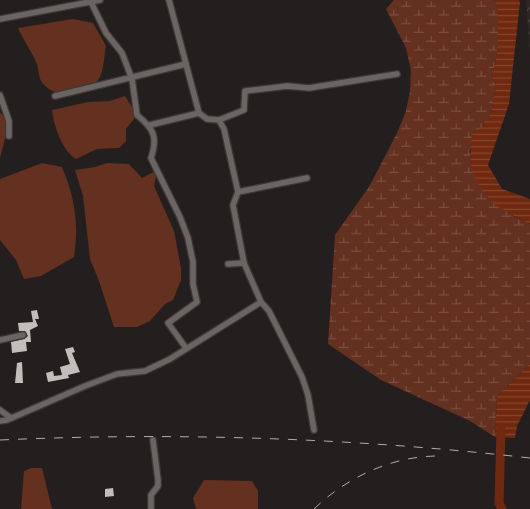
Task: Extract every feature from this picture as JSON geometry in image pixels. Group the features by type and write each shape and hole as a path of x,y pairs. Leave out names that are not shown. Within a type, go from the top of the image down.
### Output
{"street":[{"path":"0,19 100,0"},
{"path":"169,0 199,113 207,119 219,120 244,110 245,91 287,86 309,88 397,74"},
{"path":"90,1 106,33 122,53 132,79 138,114 150,126 155,144 150,158 180,217 193,262 193,284 197,302 168,323 186,348"},
{"path":"55,96 132,79 186,64"},
{"path":"0,95 9,121 9,136"},
{"path":"150,126 199,113"},
{"path":"219,120 224,129 238,192 233,205 244,263 261,302 269,311 302,377 308,395 314,430"},
{"path":"238,192 307,178"},
{"path":"228,264 244,263"},
{"path":"0,421 12,418 117,374 145,371 261,302"},
{"path":"0,340 23,335"},
{"path":"0,410 12,418"},
{"path":"151,509 151,495 158,486 153,440"}],"shaded area":[{"path":"494,0 519,0 520,2 509,104 488,165 502,189 530,199 530,224 501,208 490,199 481,189 471,165 473,132 480,129 491,113 496,87 492,77 498,47 498,10"},
{"path":"526,0 530,0 530,52"},
{"path":"530,364 530,400 517,426 515,438 495,437 497,396"}],"green space":[{"path":"394,0 494,0 498,10 498,47 492,77 496,87 491,113 469,152 513,216 530,224 530,364 497,396 495,437 470,421 381,380 328,344 335,235 369,187 397,133 406,111 410,91 411,71 406,48 386,9"},
{"path":"73,19 93,23 106,46 102,73 98,80 85,91 70,95 54,92 41,81 36,62 18,28"},
{"path":"125,96 137,115 126,129 126,141 119,148 97,149 76,159 71,155 60,138 52,110 88,102 110,101"},
{"path":"0,112 9,124 0,158"},
{"path":"42,163 62,167 66,178 75,211 74,257 41,276 24,279 16,260 0,240 0,179"},
{"path":"107,163 129,164 142,178 157,170 154,186 174,231 181,268 181,280 173,300 165,304 150,321 137,327 114,327 90,259 83,196 75,170"},
{"path":"31,468 42,468 52,509 21,509 24,471"},
{"path":"204,480 252,481 258,491 258,509 196,509 193,498"}],"building":[{"path":"37,310 39,319 35,319 38,326 30,330 31,342 26,342 27,351 12,353 11,342 28,336 25,331 19,331 18,323 33,322 31,311"},
{"path":"73,347 75,352 72,353 80,372 68,375 69,378 48,382 46,373 53,371 54,376 62,375 60,367 70,364 65,349"},
{"path":"22,362 23,383 15,383 17,363"},
{"path":"113,488 114,496 105,497 105,489"}],"waterway":[{"path":"501,428 499,503 502,509"}],"railway":[{"path":"0,440 133,437 265,438 332,441 530,458"},
{"path":"314,509 340,488 370,471 402,460 435,456"}]}
